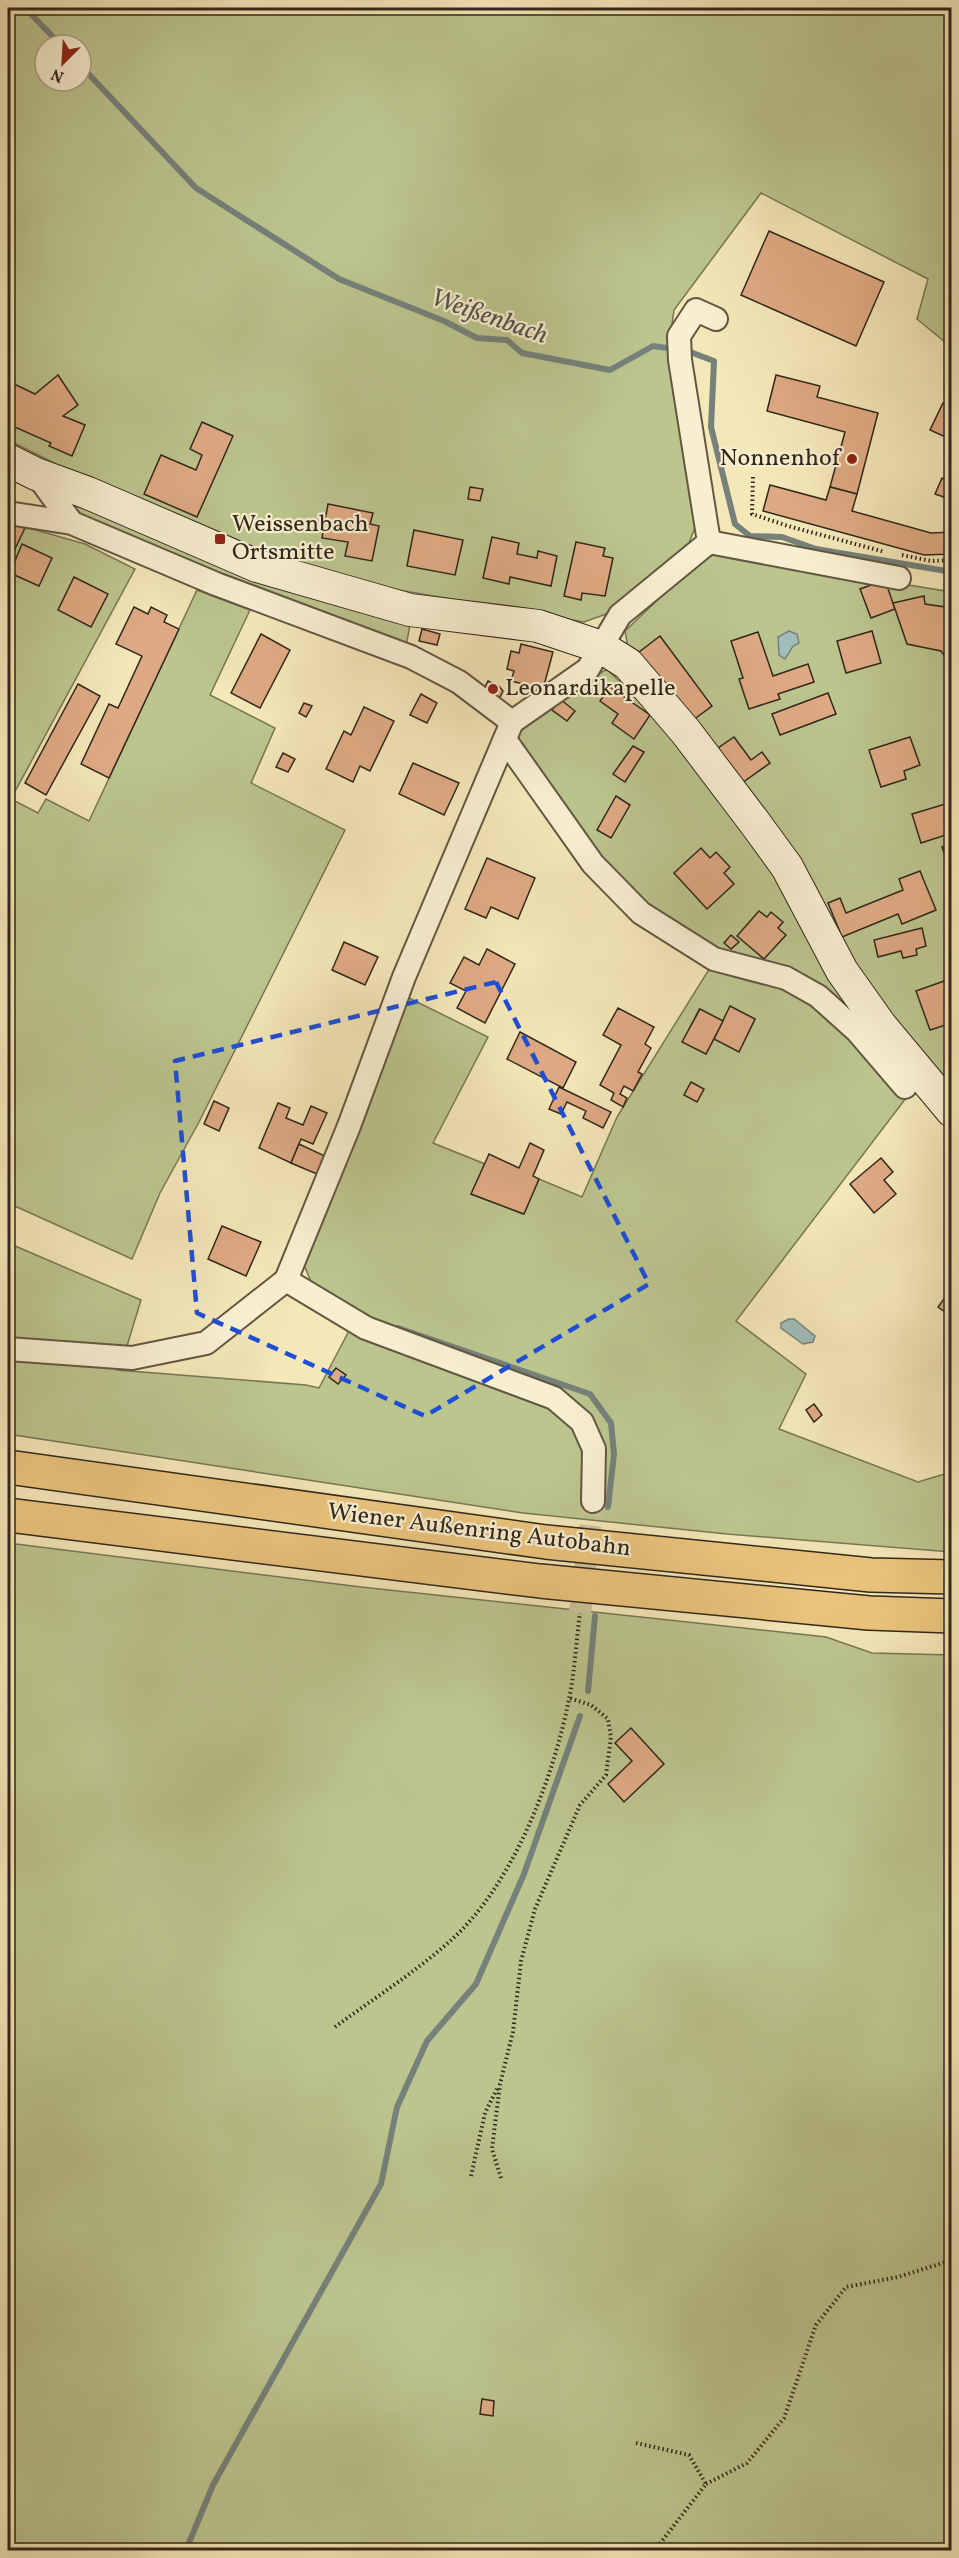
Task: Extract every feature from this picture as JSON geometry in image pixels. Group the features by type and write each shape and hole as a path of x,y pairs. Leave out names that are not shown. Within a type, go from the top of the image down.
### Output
{"highway":[{"name":"Wiener Außenring Autobahn","path":"8,1467 546,1542 871,1575 951,1577"},
{"name":"Wiener Außenring Autobahn","path":"8,1515 540,1581 869,1613 951,1616"}],"street":[{"path":"709,542 680,360 679,336 696,310 716,320"},
{"path":"8,460 36,474 88,493 257,566 410,610 538,626 601,646 628,664 686,732 787,867 842,971 881,1026 951,1111"},
{"path":"36,474 72,524"},
{"path":"8,513 72,524 216,584 411,657 459,682 509,732 593,864 641,913 714,959 786,978 818,996 857,1031 905,1087"},
{"path":"709,542 899,578"},
{"path":"8,1349 132,1359 206,1343 286,1280 349,1126 404,976 509,732 588,669 620,615 709,542"},
{"path":"286,1280 366,1328 554,1398 582,1422 594,1449 593,1501"}],"path":[{"path":"753,477 752,514 882,551 931,561 951,560"},
{"path":"335,2027 449,1942 475,1916 513,1859 555,1760 569,1698 580,1613"},
{"path":"501,2178 492,2149 500,2084 513,2032 521,1961 535,1909 580,1805 606,1775 610,1737 608,1719 591,1705 569,1698"},
{"path":"471,2176 485,2113 500,2084"},
{"path":"655,2550 706,2484 747,2463 784,2418 816,2325 846,2287 898,2277 951,2260"},
{"path":"636,2443 689,2455 706,2484"}],"highlighted area":[{"path":"496,982 649,1284 425,1416 197,1313 175,1061"}],"green space":[{"path":"8,8 951,8 951,347 917,319 928,279 761,193 674,310 670,338 696,525 689,543 609,613 584,622 393,589 306,570 72,472 8,440"},
{"path":"59,492 411,620 406,646 84,522"},
{"path":"8,522 85,544 135,569 11,799 38,813 46,799 89,821 197,590 250,610 210,695 275,728 251,783 345,830 199,1122 160,1193 132,1259 8,1203"},
{"path":"708,552 951,592 951,1094 895,1028 628,648 625,631"},
{"path":"607,669 664,726 772,870 916,1085 736,1321 806,1374 779,1429 918,1482 951,1472 951,1552 727,1534 523,1513 8,1434 8,1243 141,1300 117,1370 306,1385 319,1388 351,1327 591,1420 343,1311 312,1284 304,1265 397,1018 409,998 488,1037 433,1143 485,1164 471,1194 523,1214 539,1179 582,1197 617,1117 718,955 650,912 597,857 517,740 522,726 559,698","holes":["730,1007 755,1019 739,1051 714,1039 706,1054 683,1042 699,1009 723,1021"]},
{"path":"8,1543 361,1587 826,1637 872,1653 951,1655 951,2550 8,2550"}],"water":[{"path":"789,631 797,634 799,643 793,646 785,659 779,655 778,637"},
{"path":"794,1319 815,1336 813,1342 803,1344 781,1328 781,1323"}],"building":[{"path":"769,231 884,282 856,346 741,295"},
{"path":"58,375 78,405 63,416 85,425 72,456 49,446 51,443 8,424 10,382 35,394"},
{"name":"Nonnenhof","path":"776,375 820,386 817,397 878,413 857,494 830,487 845,432 767,411"},
{"path":"943,403 952,407 952,440 930,430"},
{"path":"202,422 233,436 197,517 144,494 161,455 196,470 202,455 190,449"},
{"path":"942,478 952,483 952,500 935,494"},
{"path":"770,485 826,500 830,487 857,494 852,511 931,533 952,532 952,554 924,555 763,511"},
{"path":"470,487 483,489 480,501 468,499"},
{"path":"328,504 373,513 370,524 379,526 372,561 345,556 348,542 322,538"},
{"path":"8,522 25,528 12,555 8,553"},
{"path":"414,530 463,540 455,575 407,566"},
{"path":"492,537 519,543 517,554 537,558 538,551 557,556 551,586 510,577 509,584 483,578"},
{"path":"576,542 605,548 603,556 613,558 605,596 582,593 581,600 564,596"},
{"path":"22,544 52,558 39,586 10,573"},
{"path":"74,577 108,594 91,627 58,610"},
{"path":"885,580 895,609 871,618 860,589"},
{"path":"924,596 925,604 952,608 952,666 941,651 907,644 893,603"},
{"path":"134,607 148,614 151,607 167,615 164,622 179,629 109,778 81,764 109,704 118,708 142,656 116,644"},
{"path":"422,629 440,634 437,645 419,641"},
{"path":"872,631 881,663 846,673 837,641"},
{"path":"758,632 773,676 808,664 814,682 778,694 780,699 749,709 739,679 743,678 731,641"},
{"path":"261,634 290,650 260,708 231,693"},
{"path":"660,636 712,706 693,720 661,678 654,683 634,656"},
{"path":"521,644 553,652 543,689 511,681 514,671 507,669 511,651 519,653"},
{"name":"Leonardikapelle","path":"488,681 499,686 503,691 500,697 495,698 483,691"},
{"path":"78,684 100,696 46,795 25,783"},
{"path":"610,687 650,715 634,739 612,723 618,714 600,701"},
{"path":"828,693 836,714 780,735 772,714"},
{"path":"421,694 437,703 427,723 410,715"},
{"path":"560,699 575,711 567,721 552,710"},
{"path":"304,703 312,706 306,717 299,713"},
{"path":"364,707 394,721 370,771 360,766 353,782 326,769 344,731 351,735"},
{"path":"734,737 751,760 762,752 770,763 742,783 718,748"},
{"path":"910,737 920,765 904,771 906,779 881,787 869,750"},
{"path":"633,746 644,752 625,782 613,774"},
{"path":"283,753 295,759 288,772 276,767"},
{"path":"413,763 459,783 444,815 399,794"},
{"path":"616,796 630,805 611,838 597,830"},
{"path":"952,802 952,833 921,843 912,814"},
{"path":"952,843 952,876 942,847"},
{"path":"701,848 710,858 716,852 730,867 724,873 734,884 707,909 674,873"},
{"path":"487,858 535,878 518,919 491,907 486,918 465,909"},
{"path":"920,871 936,910 902,924 898,914 842,937 828,903 840,898 846,913 903,890 899,879"},
{"path":"759,911 767,917 771,912 783,922 778,928 786,935 764,959 737,936"},
{"path":"922,928 926,946 916,949 917,955 903,958 901,951 878,957 874,940"},
{"path":"731,935 739,942 731,949 724,943"},
{"path":"344,942 378,957 365,985 332,970"},
{"path":"487,949 515,964 485,1023 457,1008 466,991 450,983 464,957 479,965"},
{"path":"947,980 952,992 952,1023 930,1030 916,991"},
{"path":"730,1006 755,1019 739,1052 714,1039"},
{"path":"618,1008 654,1027 645,1044 651,1048 638,1072 642,1074 633,1091 624,1086 620,1094 627,1098 623,1107 611,1100 614,1093 600,1085 621,1045 603,1035"},
{"path":"700,1009 723,1021 706,1054 682,1042"},
{"path":"520,1032 576,1062 563,1088 507,1059"},
{"path":"691,1082 704,1089 697,1102 684,1095"},
{"path":"559,1087 611,1112 603,1128 583,1118 586,1111 567,1102 561,1114 549,1109"},
{"path":"214,1101 229,1108 219,1131 204,1124"},
{"path":"278,1103 290,1108 286,1118 303,1125 311,1106 327,1113 313,1144 301,1139 291,1163 259,1148"},
{"path":"530,1143 544,1150 533,1176 539,1179 524,1214 471,1194 489,1154 519,1168"},
{"path":"299,1144 325,1156 317,1174 291,1163"},
{"path":"881,1158 893,1172 884,1180 896,1194 874,1213 850,1184"},
{"path":"222,1226 261,1242 246,1276 208,1259"},
{"path":"952,1288 952,1317 938,1307"},
{"path":"336,1368 346,1375 338,1384 329,1377"},
{"path":"814,1404 822,1415 814,1422 806,1410"},
{"path":"631,1728 664,1764 624,1802 608,1784 632,1761 615,1743"},
{"path":"482,2399 494,2401 493,2416 480,2414"}],"waterway":[{"name":"Weißenbach","path":"25,8 49,33"},
{"name":"Weißenbach","path":"93,79 196,188 339,279 444,321 477,338 507,340 522,353 610,370 653,346 674,349"},
{"name":"Weißenbach","path":"685,350 714,361 711,427 735,524 750,536 782,537 816,549 952,572"},
{"path":"398,1328 590,1394 611,1423 614,1454 608,1507"},
{"path":"588,1691 595,1616"},
{"path":"186,2550 213,2485 381,2184 397,2107 427,2041 476,1984 524,1874 580,1716"}],"tunnel":[{"path":"580,1613 593,1501"}],"place":[{"name":"Nonnenhof","path":"852,459"},
{"name":"Weissenbach Ortsmitte","path":"220,539"},
{"name":"Leonardikapelle","path":"493,689"}]}
